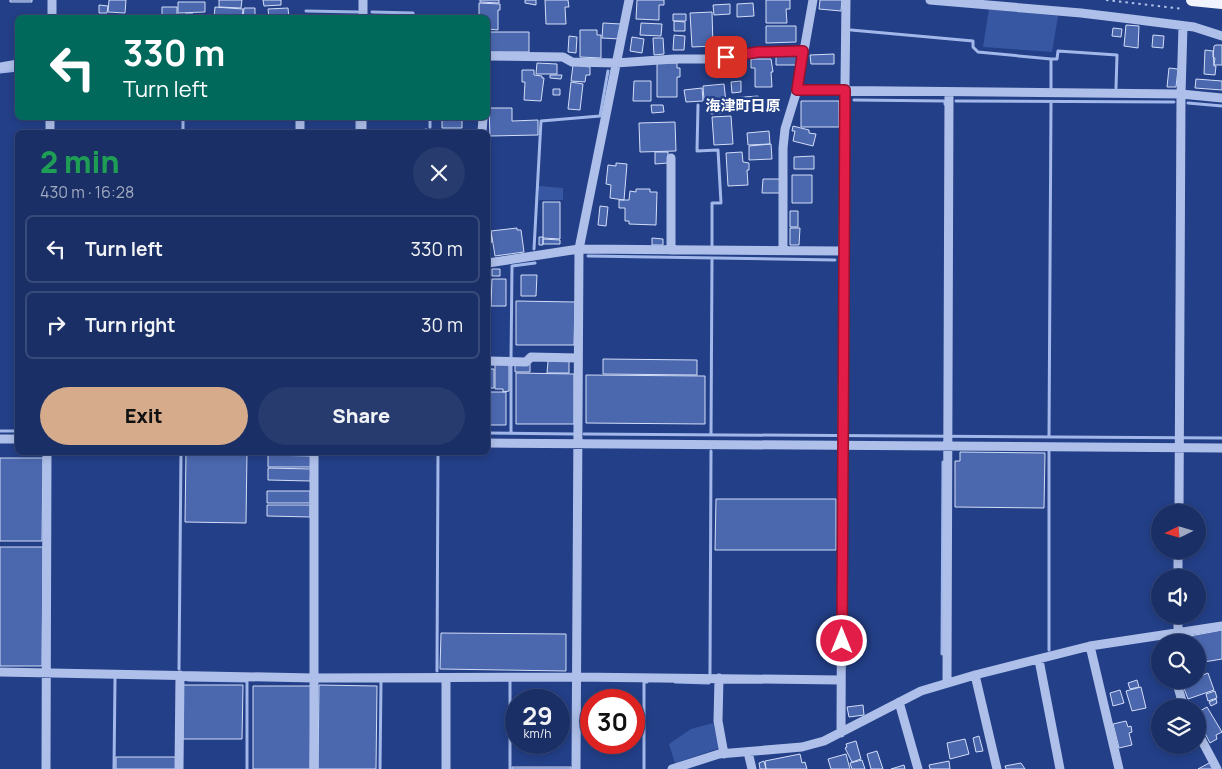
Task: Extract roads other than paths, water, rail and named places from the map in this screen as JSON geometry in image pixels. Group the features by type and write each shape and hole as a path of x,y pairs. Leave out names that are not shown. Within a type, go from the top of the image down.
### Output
{"main road":[{"path":"1188,4 1219,3"}],"street":[{"path":"52,0 52,15"},
{"path":"363,0 363,15"},
{"path":"576,769 575,677 579,249 629,0"},
{"path":"783,250 783,148 785,129 797,90 813,0"},
{"path":"841,733 846,0"},
{"path":"930,0 1081,13 1194,27 1222,36"},
{"path":"1179,504 1183,26"},
{"path":"490,56 563,57 572,62 616,64 674,59 707,59 758,52 803,51"},
{"path":"0,67 15,64"},
{"path":"797,90 1181,94 1222,98"},
{"path":"947,682 949,93"},
{"path":"671,158 671,250"},
{"path":"490,263 579,249 843,251"},
{"path":"490,362 526,362 531,357 578,358"},
{"path":"0,439 15,439"},
{"path":"490,443 1179,445 1222,448"},
{"path":"46,455 46,769"},
{"path":"314,455 314,769"},
{"path":"1178,624 1178,633 1222,626"},
{"path":"672,769 724,754 802,747 824,741 921,691 947,682 1090,646 1151,640"},
{"path":"1090,646 1118,769"},
{"path":"1039,660 1060,769"},
{"path":"0,672 314,678 575,677 842,680"},
{"path":"179,769 180,675"},
{"path":"975,675 997,769"},
{"path":"446,678 446,769"},
{"path":"719,678 718,721 724,754"},
{"path":"899,702 918,769"},
{"path":"1206,748 1217,769"},
{"path":"748,752 752,769"}],"waterway":[{"path":"306,11 358,12"},
{"path":"372,12 413,13 413,15"},
{"path":"851,30 973,41 973,47 978,52 1051,59 1051,88"},
{"path":"1051,59 1057,59 1058,51 1117,55 1116,88"},
{"path":"0,72 15,70"},
{"path":"534,249 541,121 600,116 608,71"},
{"path":"854,100 945,101 945,104"},
{"path":"956,101 1174,102"},
{"path":"1049,437 1051,102"},
{"path":"1188,103 1222,106"},
{"path":"698,105 697,151 718,150 721,203 712,203 712,246"},
{"path":"183,120 183,130"},
{"path":"357,120 357,130"},
{"path":"430,120 430,127"},
{"path":"588,256 835,260"},
{"path":"711,434 712,258"},
{"path":"511,359 512,266 535,263"},
{"path":"511,365 511,433"},
{"path":"0,431 15,431"},
{"path":"490,433 574,434"},
{"path":"584,434 1222,438"},
{"path":"710,674 711,451"},
{"path":"1049,452 1049,650"},
{"path":"179,669 181,455"},
{"path":"437,671 438,455"},
{"path":"942,654 943,462"},
{"path":"114,769 115,679"},
{"path":"188,680 247,681 247,769"},
{"path":"510,680 510,769"},
{"path":"380,769 381,681"},
{"path":"644,769 644,682 647,682"},
{"path":"675,682 709,683"}],"district":[{"name":"海津町日原","path":"743,105"}]}
